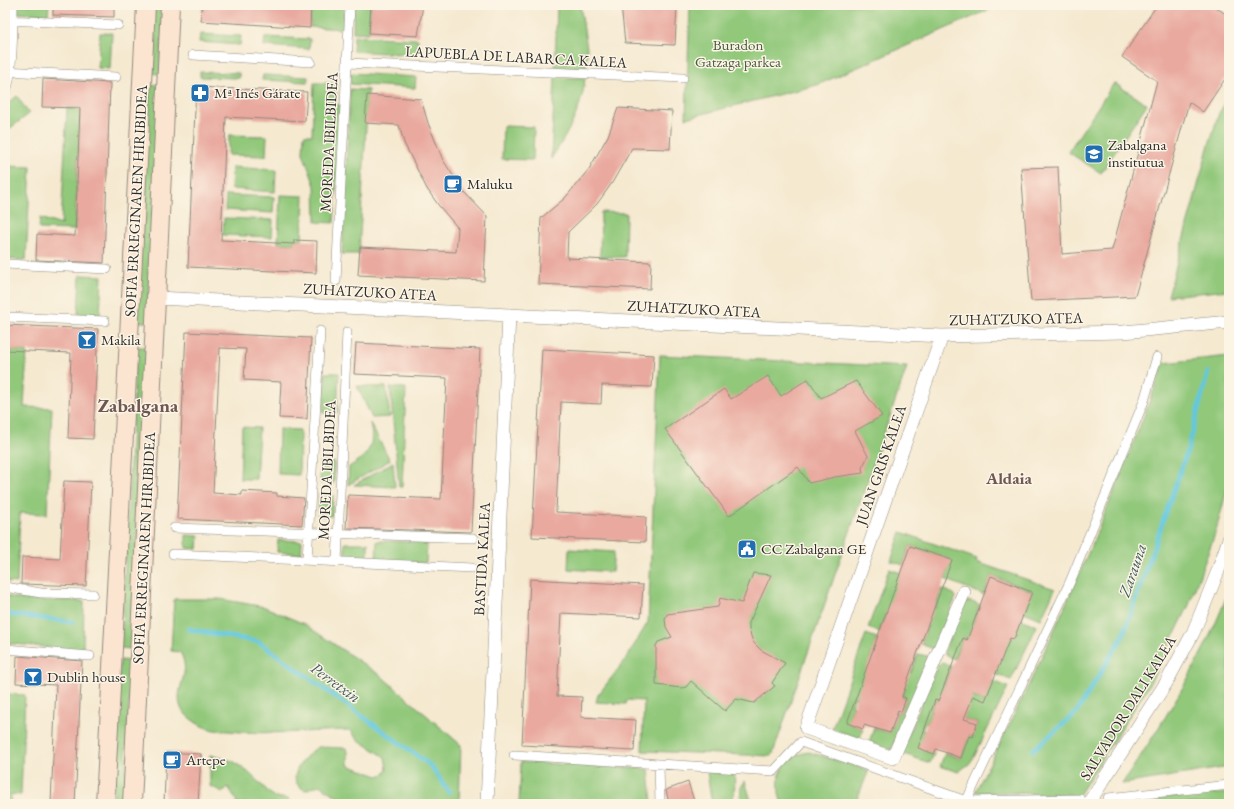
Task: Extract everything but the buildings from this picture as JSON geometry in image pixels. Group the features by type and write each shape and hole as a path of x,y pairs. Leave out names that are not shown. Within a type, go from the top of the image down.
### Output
{"main road":[{"name":"SOFIA ERREGINAREN HIRIBIDEA","path":"105,804 146,5"},
{"name":"SOFIA ERREGINAREN HIRIBIDEA","path":"132,804 170,5"}],"street":[{"path":"5,92 8,88 9,20 13,5"},
{"name":"MOREDA IBILBIDEA","path":"336,281 350,5"},
{"path":"9,20 118,25"},
{"path":"193,55 311,62"},
{"name":"LAPUEBLA DE LABARCA KALEA","path":"347,63 683,78"},
{"path":"8,72 116,77"},
{"path":"5,264 107,269"},
{"name":"ZUHATZUKO ATEA","path":"156,298 942,336 1123,332 1229,322"},
{"name":"BASTIDA KALEA","path":"487,804 509,315"},
{"path":"5,317 105,321"},
{"name":"MOREDA IBILBIDEA","path":"307,560 320,331"},
{"name":"MOREDA IBILBIDEA","path":"337,562 347,332"},
{"name":"JUAN GRIS KALEA","path":"942,336 806,728 893,758 964,592"},
{"path":"965,802 1070,582 1144,400 1158,357"},
{"path":"174,528 473,538"},
{"name":"SALVADOR DALI KALEA","path":"1084,802 1166,683 1193,634 1229,539"},
{"path":"173,554 472,568"},
{"path":"5,587 41,593 93,594"},
{"path":"5,649 90,656"},
{"path":"514,755 774,771 800,742 965,802 1084,802"},
{"path":"659,764 660,804"},
{"path":"1108,798 1229,785"}],"green space":[{"path":"18,5 49,5 48,15 18,13"},
{"path":"153,5 163,5 160,74 149,73"},
{"path":"311,5 344,5 343,29 310,27"},
{"path":"354,5 371,5 369,33 353,32"},
{"path":"557,5 580,5 587,48 586,69 555,67"},
{"name":"Buradon Gatzaga parkea","path":"690,5 1000,5 817,85 686,118"},
{"path":"100,33 112,33 110,69 98,68"},
{"path":"200,34 241,36 240,45 199,42"},
{"path":"354,36 418,39 417,55 353,51"},
{"path":"265,37 310,39 309,49 264,46"},
{"path":"200,72 239,73 239,78 200,77"},
{"path":"351,73 416,77 415,88 350,84"},
{"path":"263,75 308,77 308,82 262,80"},
{"path":"555,77 585,78 581,100 573,120 551,159"},
{"path":"314,83 337,83 336,104 341,105 334,223 316,222 315,186 303,153 304,135 312,135"},
{"path":"1114,83 1147,104 1101,173 1068,152"},
{"path":"149,85 159,85 148,322 137,322"},
{"path":"350,89 368,90 359,254 342,254"},
{"path":"17,96 29,114 5,132 5,106"},
{"path":"1229,97 1229,290 1168,296 1208,148 1219,113"},
{"path":"67,108 80,108 75,230 39,229 40,218 61,225"},
{"path":"503,126 534,127 533,160 502,159"},
{"path":"229,135 267,136 266,156 228,155"},
{"path":"5,166 31,167 26,260 5,259"},
{"path":"232,167 276,170 275,192 231,189"},
{"path":"226,195 274,197 273,213 225,210"},
{"path":"280,195 304,196 302,240 294,240 294,244 278,243"},
{"path":"601,212 626,213 625,257 600,257"},
{"path":"224,218 273,220 272,237 223,235"},
{"path":"80,275 102,276 100,315 78,314"},
{"path":"136,347 147,347 131,649 121,648"},
{"path":"5,350 27,351 24,407 52,408 47,514 20,513 17,583 5,582"},
{"name":"CC Zabalgana GE","path":"660,355 907,367 772,756 642,751 644,701 627,700 626,704 596,702 598,695 626,659 648,622"},
{"path":"1229,356 1229,482 1216,531 1189,605 1149,685 1079,795 975,792 1028,687 1076,580 1122,472 1164,363"},
{"path":"325,373 339,373 337,413 323,413"},
{"path":"357,386 386,387 390,417 372,418"},
{"path":"390,387 406,388 402,487 399,487"},
{"path":"370,423 390,460 348,485 349,467 366,454 371,444 372,438"},
{"path":"242,427 259,428 256,479 240,479"},
{"path":"279,429 300,430 299,475 278,474"},
{"path":"320,462 334,462 334,483 320,483"},
{"path":"393,462 395,487 354,485"},
{"path":"319,494 333,495 332,516 318,515"},
{"path":"901,532 977,559 976,562 1055,589 1041,619 1024,612 1032,591 991,576 984,595 945,579 951,560 910,546 903,565 891,561"},
{"path":"186,535 199,536 198,549 186,548"},
{"path":"278,540 302,541 301,554 277,552"},
{"path":"377,541 427,542 426,563 376,561"},
{"path":"345,543 368,543 368,557 345,556"},
{"path":"569,549 614,552 612,572 568,569"},
{"path":"889,569 901,573 894,594 935,608 942,589 954,594 956,597 935,647 931,648 921,644 928,625 887,611 879,632 868,628"},
{"path":"5,596 27,600 84,601 83,651 5,643"},
{"path":"1226,598 1229,599 1229,617 1227,623 1229,624 1229,767 1122,784 1179,694 1216,623"},
{"path":"174,599 220,599 265,607 304,624 380,675 461,745 459,804 353,804 343,800 319,785 305,790 298,786 296,774 298,768 302,761 318,747 346,748 348,752 348,765 378,776 384,774 387,769 385,757 357,739 350,730 273,733 243,732 212,730 192,720 185,714 179,701 179,694 185,668 183,660 180,652 171,651"},
{"path":"969,601 980,605 973,624 1013,639 1021,619 1037,626 1011,680 995,674 1003,654 963,638 954,659 945,655 944,651 965,602"},
{"path":"866,634 877,638 870,659 911,673 918,654 927,656 929,661 891,750 869,742 874,728 890,733 898,711 901,712 906,698 902,697 905,687 854,698 851,705 853,706 848,723 863,729 860,738 832,729"},
{"path":"120,660 131,661 124,804 113,804"},
{"path":"943,663 951,666 944,685 984,701 993,681 1008,687 974,757 969,764 958,772 940,766 945,753 961,758 969,736 973,737 977,723 964,719 966,713 935,700 927,723 925,723 922,730 924,731 934,754 930,763 901,753 938,664"},
{"path":"5,694 25,695 21,795 11,794 10,804 5,804"},
{"path":"809,752 869,770 855,804 782,804 778,786 782,770 792,758 799,754"},
{"path":"210,755 233,761 248,772 274,797 289,799 288,804 235,804 237,801 228,787 223,792 210,786"},
{"path":"521,762 649,769 652,804 519,804"},
{"path":"707,772 734,773 734,793 729,804 712,804"},
{"path":"745,781 752,804 740,804 741,787"},
{"path":"1229,793 1229,804 1125,804 1184,795"}],"waterway":[{"name":"Zarauna","path":"1033,750 1076,713 1123,636 1188,449 1208,372"},
{"name":"Perretxin","path":"5,614 73,622"},
{"name":"Perretxin","path":"188,629 259,642 430,765 449,792"}],"place":[{"name":"Mª Inés Gárate","path":"200,93"},
{"name":"Zabalgana institutua","path":"1094,154"},
{"name":"Maluku","path":"453,184"},
{"name":"Makila","path":"87,340"},
{"name":"CC Zabalgana GE","path":"747,549"},
{"name":"Dublin house","path":"33,677"},
{"name":"Artepe","path":"172,760"}],"district":[{"name":"Zabalgana","path":"138,405"},
{"name":"Aldaia","path":"1009,478"}]}
